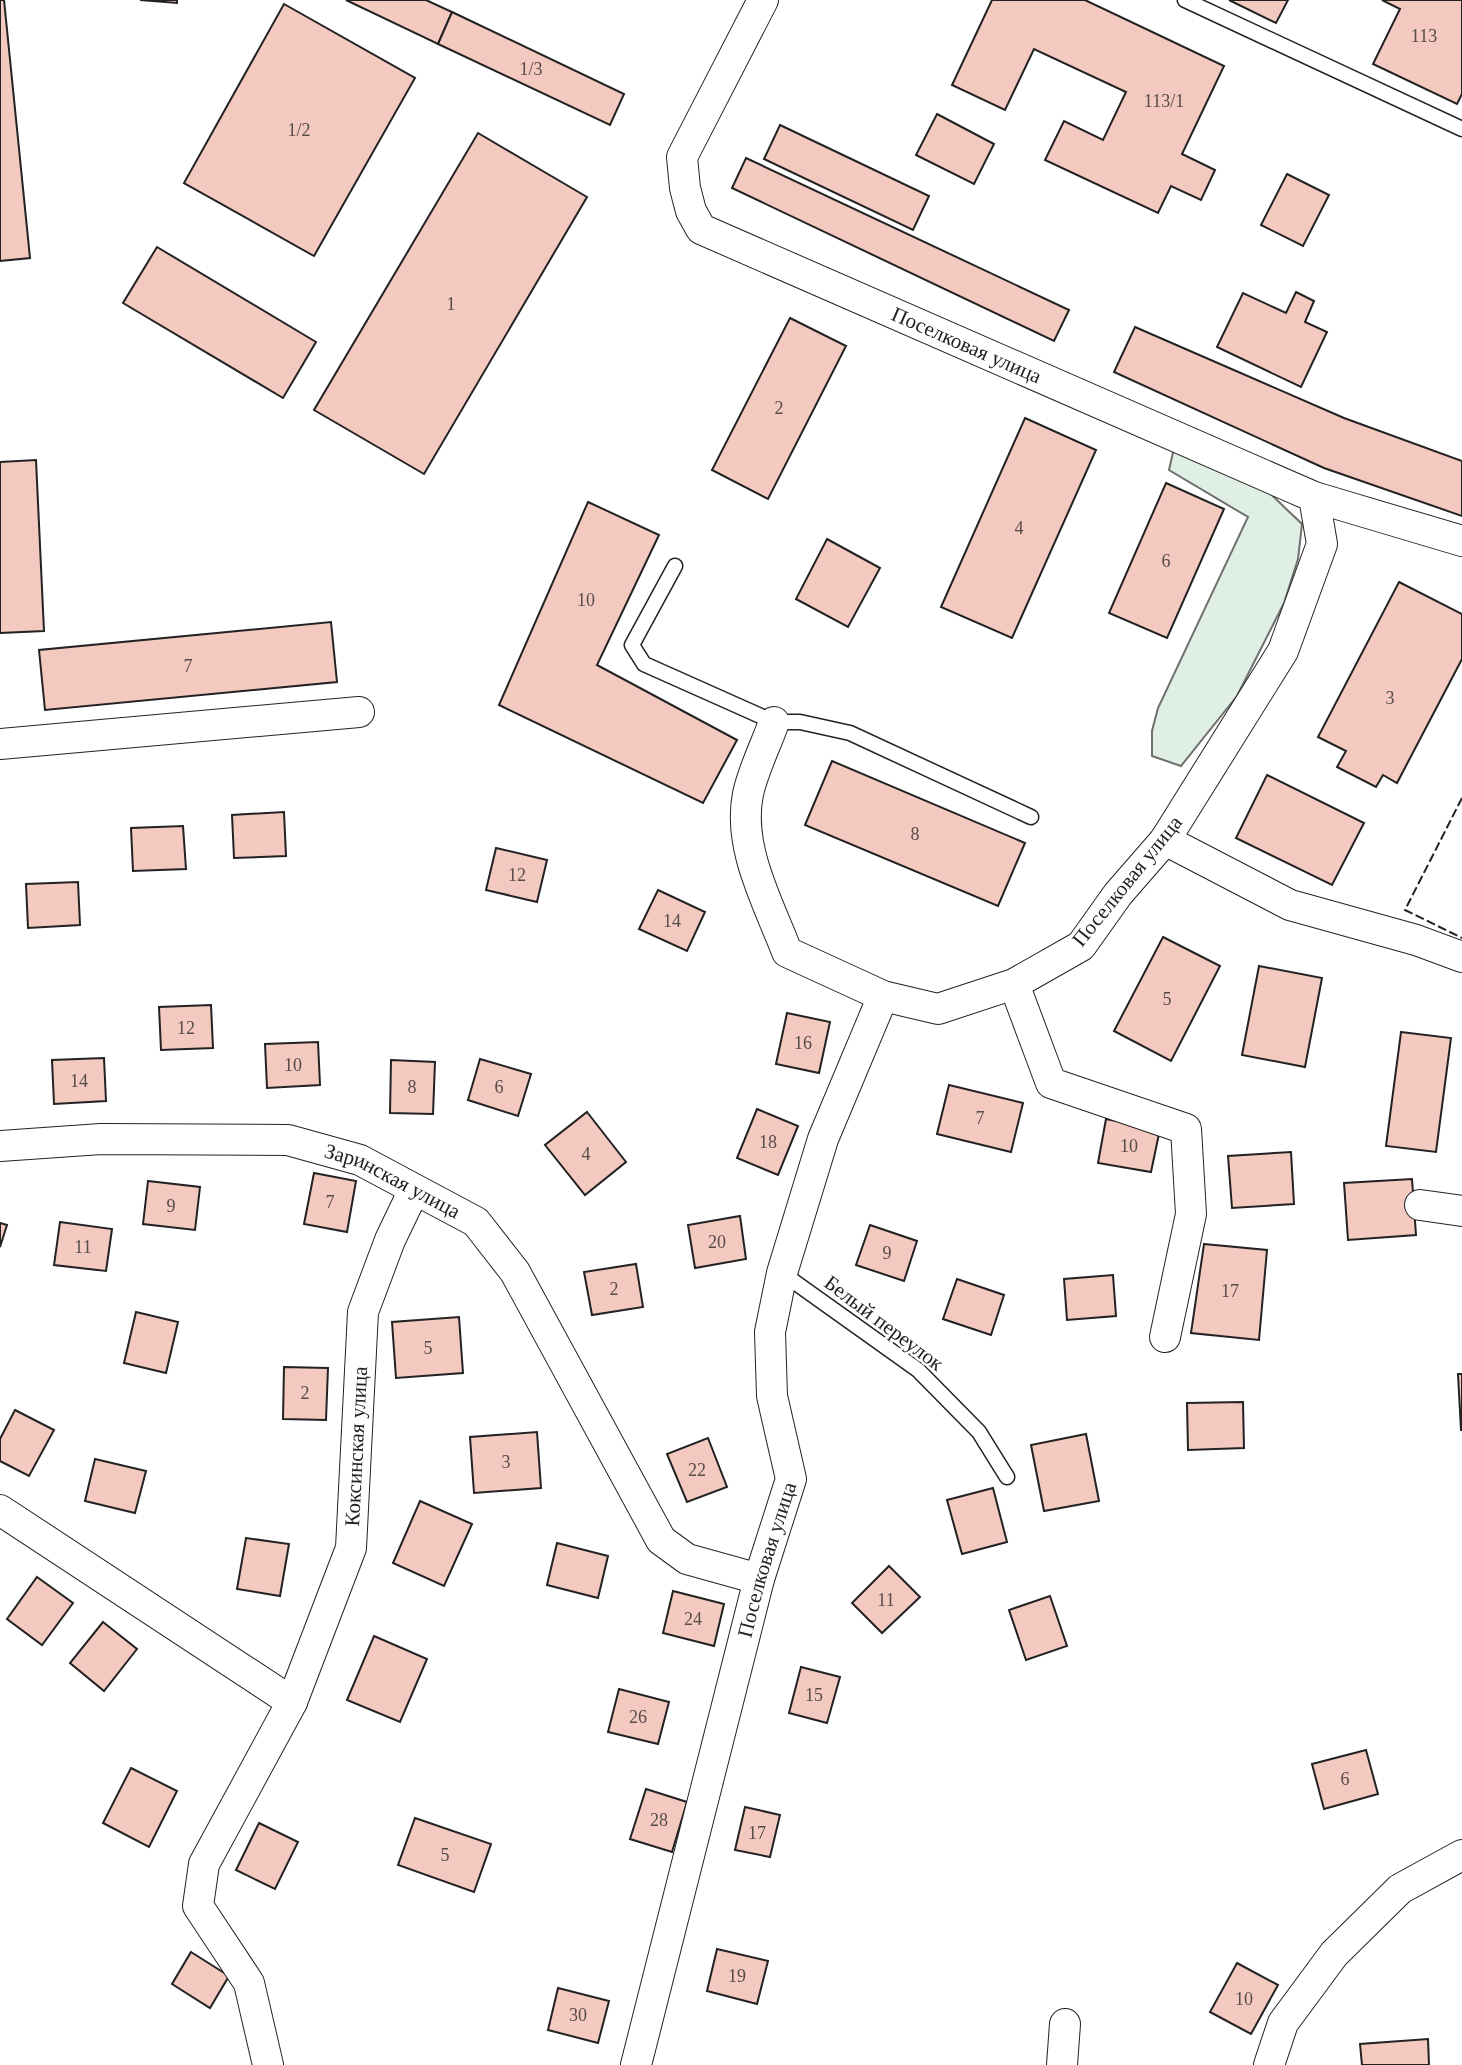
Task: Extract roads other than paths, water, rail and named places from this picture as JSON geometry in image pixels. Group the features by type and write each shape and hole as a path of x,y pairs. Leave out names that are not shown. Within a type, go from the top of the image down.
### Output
{"street":[{"name":"Поселковая улица","path":"636,2065 760,1579 791,1479 772,1396 770,1332 782,1273 823,1139 883,996 938,1009 1014,984 1081,946 1118,894 1165,840 1283,651 1322,544 1314,497 701,229 691,211 685,188 682,157 763,0"},
{"path":"1314,497 1462,541"},
{"path":"0,744 359,712"},
{"path":"775,722 748,795 747,829 755,870 787,952 883,996"},
{"path":"1165,840 1290,905 1416,940 1462,957"},
{"path":"1014,984 1051,1083 1186,1129 1191,1213 1165,1337"},
{"name":"Заринская улица","path":"0,1146 101,1139 288,1140 360,1160 476,1222 515,1272 661,1540 688,1559 760,1579"},
{"name":"Коксинская улица","path":"268,2065 249,1983 198,1906 204,1864 292,1702 351,1548 363,1312 390,1240 414,1190"},
{"path":"1420,1205 1462,1211"},
{"path":"0,1510 292,1702"},
{"path":"1269,2065 1283,2023 1334,1954 1400,1889 1462,1855"},
{"path":"1062,2065 1065,2024"}],"lane":[{"path":"1185,0 1462,129"},
{"path":"674,566 632,645 644,664 775,722 800,722 850,733 1031,817"},
{"name":"Белый переулок","path":"782,1273 918,1370 979,1432 1007,1477"}]}
